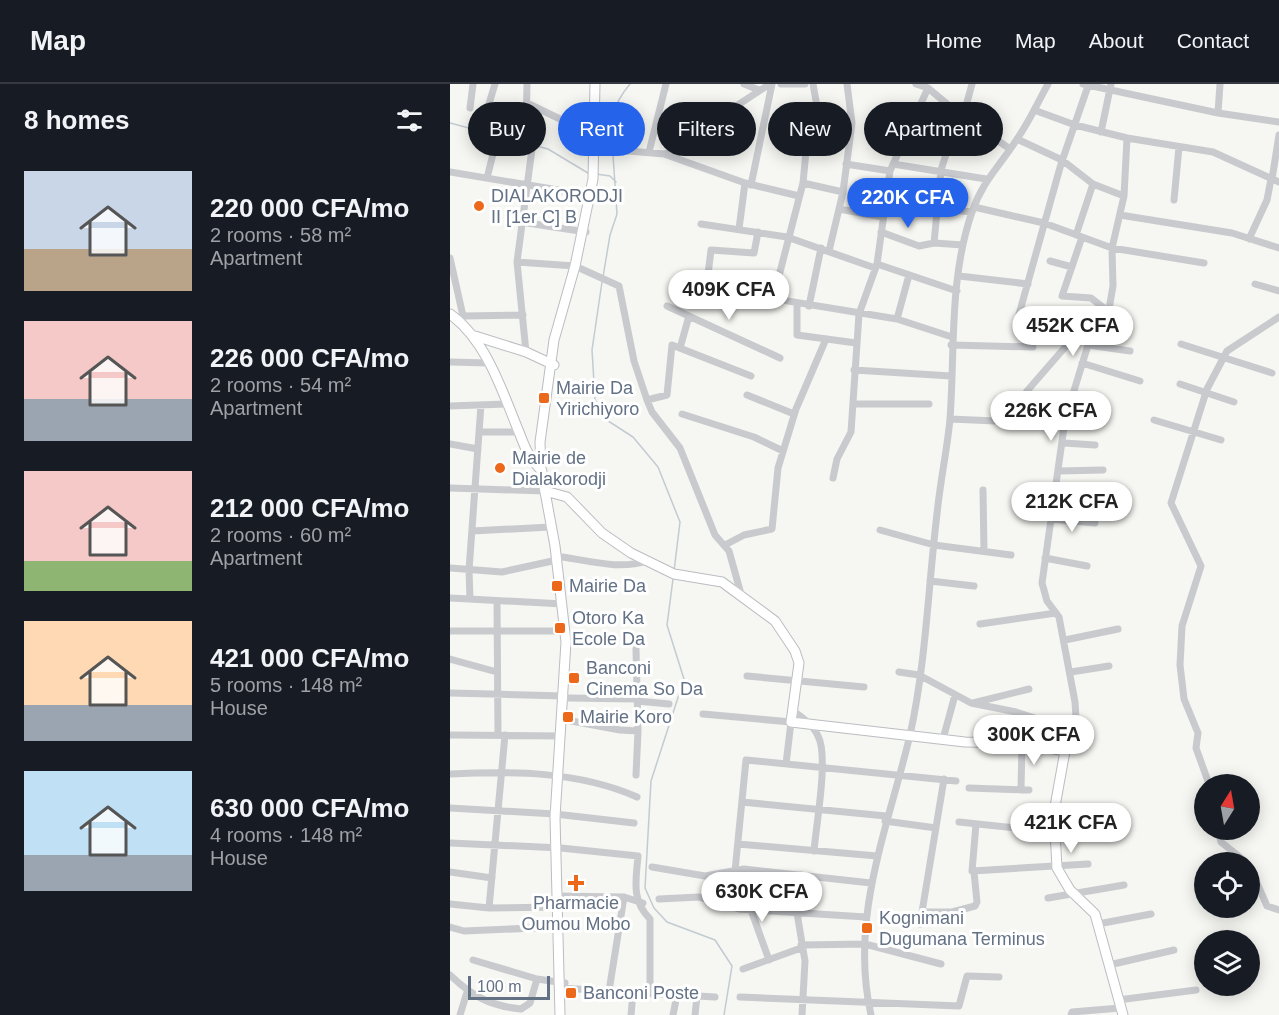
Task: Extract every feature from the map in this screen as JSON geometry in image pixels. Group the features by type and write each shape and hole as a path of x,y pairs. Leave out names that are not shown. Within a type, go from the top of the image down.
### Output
{"main road":[{"path":"595,84 595,102"},
{"path":"599,102 600,84"},
{"path":"560,1015 562,986 558,814 560,736 571,642 560,559 544,473 541,420 592,195 596,156"},
{"path":"450,314 461,318 475,336 531,460 544,473"},
{"path":"475,336 526,352 552,364"},
{"path":"547,491 551,527 560,559 565,631 566,720 560,776"},
{"path":"547,491 567,497 602,533 647,561 674,574 722,582 775,621 799,663 790,722 943,739 1022,743 1065,752 1054,812 1057,868 1074,894 1095,914 1120,1008"},
{"path":"560,896 558,927 565,1015"}],"street":[{"path":"471,102 473,84"},
{"path":"490,102 495,84"},
{"path":"527,84 527,102"},
{"path":"649,152 666,84"},
{"path":"744,84 759,90"},
{"path":"741,102 771,84"},
{"path":"739,229 771,84"},
{"path":"781,84 805,84"},
{"path":"813,84 816,102"},
{"path":"828,251 843,192 852,123 847,84"},
{"path":"916,84 928,88 944,102"},
{"path":"966,102 972,84"},
{"path":"871,1015 868,1001 865,944 866,917 871,883 886,818 910,735 919,675 950,419 952,341 963,245 973,209 986,178 1017,139 1047,86 1037,84"},
{"path":"1218,113 1220,84"},
{"path":"1016,325 1062,160 1086,85 1110,87 1218,113 1279,122"},
{"path":"1101,132 1110,87"},
{"path":"833,478 837,459 851,432 859,314 876,266 890,171 928,88"},
{"path":"1034,110 1101,132 1213,152 1274,180"},
{"path":"1250,239 1274,180 1279,135"},
{"path":"1065,752 1076,710 1071,672 1065,640 1056,613 1047,601 1042,583 1064,443 1065,420 1088,345 1098,333 1109,309 1113,286 1112,248 1124,196 1127,138"},
{"path":"1017,139 1062,160 1094,184 1124,196"},
{"path":"1003,144 1010,149"},
{"path":"1174,200 1179,147"},
{"path":"645,152 657,153"},
{"path":"487,178 492,156"},
{"path":"526,352 517,262 531,156"},
{"path":"670,156 748,184 799,196"},
{"path":"773,299 787,237 803,183 806,156"},
{"path":"934,243 941,170 946,156"},
{"path":"846,164 890,171"},
{"path":"893,164 986,178"},
{"path":"450,172 592,195"},
{"path":"803,183 843,192"},
{"path":"1094,184 1062,296 1091,298 1100,307 1109,309"},
{"path":"885,203 973,209 1044,224 1112,248 1204,263"},
{"path":"838,209 883,217"},
{"path":"1120,215 1232,233 1279,248"},
{"path":"521,222 584,232"},
{"path":"701,224 787,237 957,291"},
{"path":"706,291 711,250 754,253 758,232"},
{"path":"881,232 918,246 934,243 963,245"},
{"path":"808,306 820,248"},
{"path":"450,260 461,318 523,315"},
{"path":"1050,261 1072,267"},
{"path":"517,262 576,267 601,276 618,286 634,360 647,400 652,412 680,448 715,535 725,545 741,594"},
{"path":"897,319 909,275"},
{"path":"959,276 1028,284"},
{"path":"1255,284 1279,291"},
{"path":"745,294 897,319 952,341 1033,347"},
{"path":"797,304 797,335 856,343"},
{"path":"667,306 780,358"},
{"path":"950,419 996,421 1024,399 1028,391 1100,307"},
{"path":"680,348 689,316"},
{"path":"1205,774 1196,748 1198,733 1184,699 1180,665 1182,626 1201,566 1171,503 1206,393 1227,351 1279,317"},
{"path":"725,545 744,535 772,530 778,468 794,414 826,339"},
{"path":"1181,344 1272,373"},
{"path":"647,400 667,395 672,345 751,376"},
{"path":"1088,345 1130,351"},
{"path":"450,362 489,363"},
{"path":"1083,363 1140,381"},
{"path":"854,370 951,376"},
{"path":"1180,384 1234,402"},
{"path":"747,395 794,414"},
{"path":"450,406 506,404"},
{"path":"854,404 929,404"},
{"path":"470,599 469,570 482,405"},
{"path":"682,414 754,437 783,451"},
{"path":"1154,420 1194,430 1221,440"},
{"path":"479,432 519,432"},
{"path":"1064,443 1095,445"},
{"path":"450,444 478,449"},
{"path":"1059,471 1103,470"},
{"path":"450,488 547,491"},
{"path":"1056,488 1110,496"},
{"path":"982,490 984,551"},
{"path":"1051,519 1095,523"},
{"path":"472,531 551,527"},
{"path":"880,530 934,545 1011,555"},
{"path":"1045,558 1088,566"},
{"path":"450,568 502,572 560,559 632,566 647,561"},
{"path":"930,581 974,586"},
{"path":"450,598 563,604"},
{"path":"489,908 501,772 496,602"},
{"path":"980,624 1056,613"},
{"path":"1065,640 1118,629"},
{"path":"450,632 565,631"},
{"path":"636,649 638,731 636,775"},
{"path":"450,659 497,672"},
{"path":"1071,672 1110,666"},
{"path":"899,672 919,675 971,703 1016,712 1072,730"},
{"path":"747,676 864,687"},
{"path":"971,703 1029,689"},
{"path":"450,693 637,700 669,704"},
{"path":"943,739 955,695"},
{"path":"792,710 810,724 821,743 822,768 814,851"},
{"path":"703,714 790,722 786,764"},
{"path":"566,720 638,731"},
{"path":"450,735 560,736"},
{"path":"969,788 1025,790 1022,743"},
{"path":"735,871 746,760 956,781"},
{"path":"450,774 501,772 560,776 611,786 637,797"},
{"path":"920,924 944,779"},
{"path":"742,802 886,818 936,828"},
{"path":"450,808 558,814 634,823"},
{"path":"959,822 1054,832"},
{"path":"922,912 952,912 975,906 977,902 974,872 971,870 976,824"},
{"path":"1220,840 1234,852"},
{"path":"450,843 638,856 635,890 640,909 650,919 650,993"},
{"path":"738,844 877,856"},
{"path":"974,872 1057,868 1088,864"},
{"path":"652,867 705,876 735,871 801,875 871,883"},
{"path":"450,872 492,878"},
{"path":"801,875 797,913 805,961 802,1015"},
{"path":"1048,898 1124,885"},
{"path":"1260,890 1267,906 1279,910"},
{"path":"560,896 624,897 640,902"},
{"path":"609,991 624,897"},
{"path":"659,899 699,897 739,909 866,917"},
{"path":"450,904 489,908 558,907"},
{"path":"751,910 769,960"},
{"path":"1098,924 1151,914"},
{"path":"450,927 464,931 558,927"},
{"path":"743,969 801,946 865,944 941,964"},
{"path":"1109,965 1174,950"},
{"path":"473,960 562,986 633,993 716,996"},
{"path":"450,975 467,992 489,1004 521,1009 530,1003 537,979"},
{"path":"740,997 959,1006 967,976 999,977"},
{"path":"1071,1015 1072,1012 1120,1008 1194,990"},
{"path":"460,1015 467,992"},
{"path":"631,1015 633,993"},
{"path":"673,1015 677,995"},
{"path":"695,1015 697,996"}],"waterway":[{"path":"618,102 630,84"},
{"path":"450,123 548,149 588,173"},
{"path":"603,277 610,235 617,214 613,156"},
{"path":"596,174 610,176 616,182"},
{"path":"602,282 592,350 595,399 602,417 633,437 658,467 680,522 674,571"},
{"path":"673,579 667,625 684,679 651,781 645,888 654,908 667,922 715,940 732,966 724,1015"}],"place":[{"name":"DIALAKORODJI II [1er C] B","path":"479,206"},
{"name":"Mairie Da Yirichiyoro","path":"544,398"},
{"name":"Mairie de Dialakorodji","path":"500,468"},
{"name":"Mairie Da","path":"557,586"},
{"name":"Otoro Ka Ecole Da","path":"560,628"},
{"name":"Banconi Cinema So Da","path":"574,678"},
{"name":"Mairie Koro","path":"568,717"},
{"name":"Pharmacie Oumou Mobo","path":"576,883"},
{"name":"Kognimani Dugumana Terminus","path":"867,928"},
{"name":"Banconi Poste","path":"571,993"}]}
